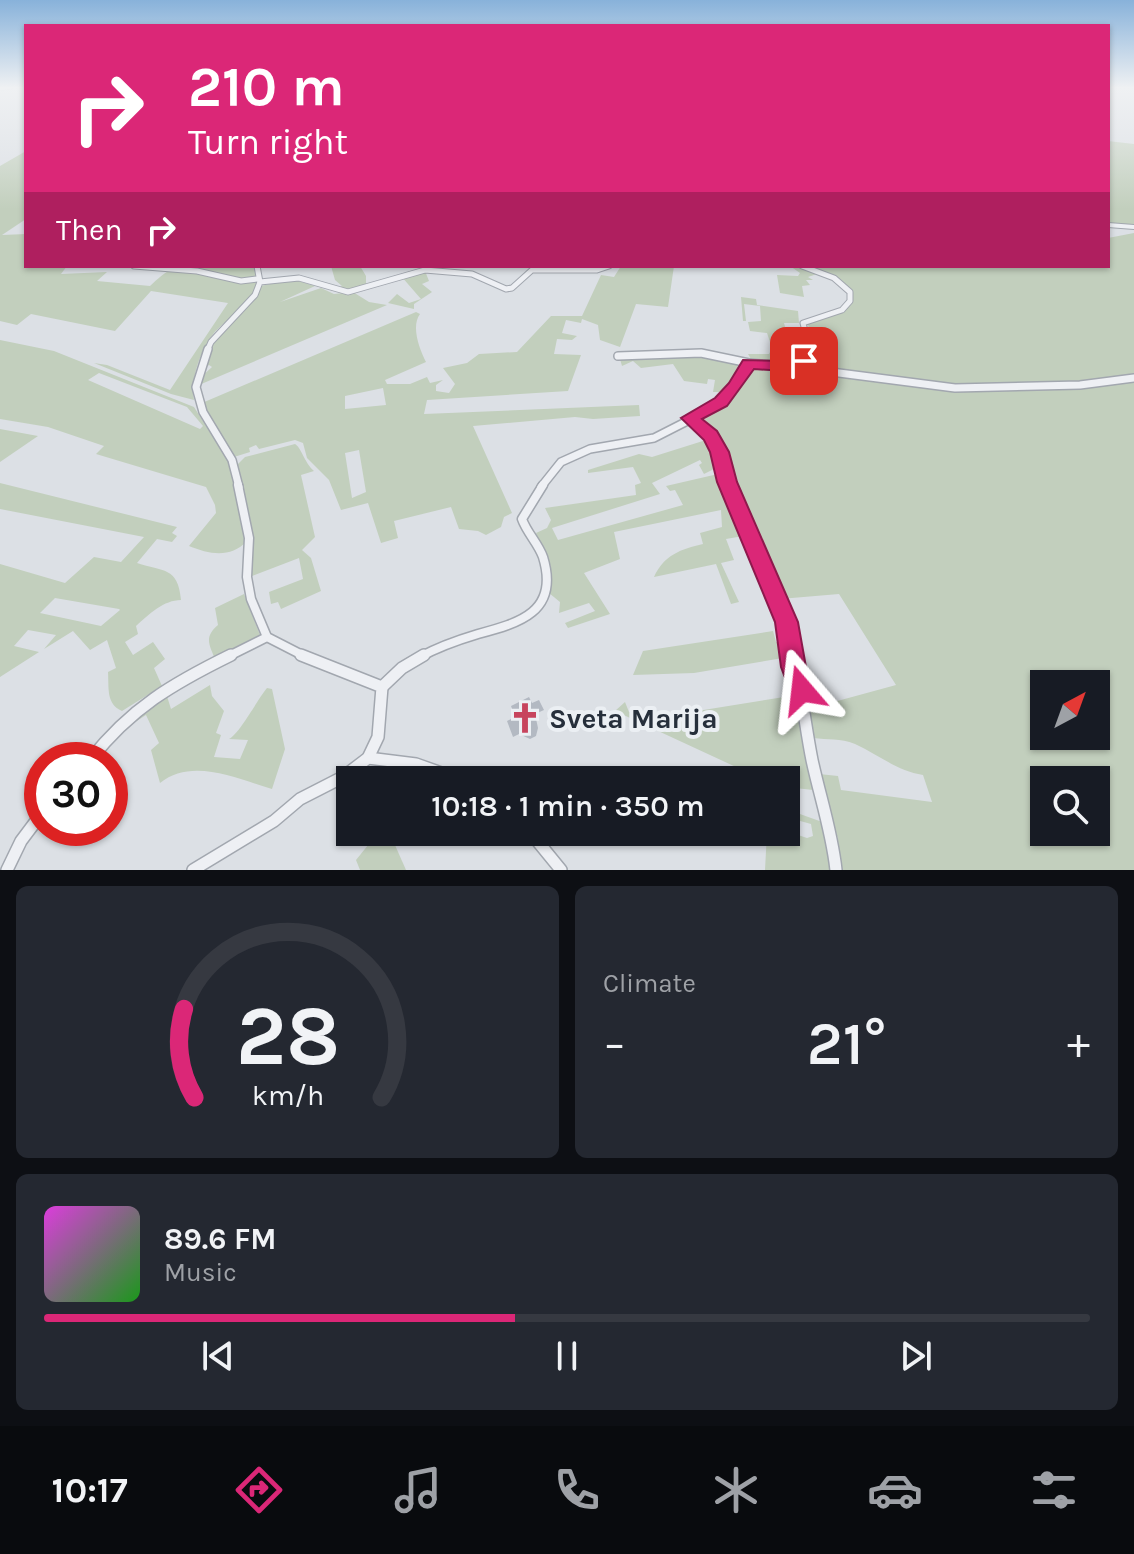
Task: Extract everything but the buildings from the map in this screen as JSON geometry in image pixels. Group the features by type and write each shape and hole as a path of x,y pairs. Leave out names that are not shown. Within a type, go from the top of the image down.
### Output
{"street":[{"path":"1110,225 1134,227"},
{"path":"159,268 197,271 247,281 294,278 348,292 425,270 472,274 506,289 512,288 532,270 603,268"},
{"path":"257,268 259,281 255,295 211,342 199,370 196,387 203,412 232,460 249,538 248,589 267,637 296,653 382,687"},
{"path":"785,366 804,361 809,356 803,323 842,310 852,296 834,278 807,268"},
{"path":"618,356 690,352 721,355 749,363 955,388 1080,385 1134,378"},
{"path":"193,870 274,821 300,799 343,777 368,758 378,737 382,687 401,667 450,645 514,624 539,608 544,560 522,519 532,498 561,462 590,449 654,438 721,402 735,387 749,363"},
{"path":"690,418 714,440 727,482 787,622 788,641 802,690 815,769 832,832 836,870"},
{"path":"104,742 121,721 156,694 204,666 267,637"},
{"path":"368,758 423,766"},
{"path":"7,870 24,837"},
{"path":"541,846 561,870"}],"green space":[{"path":"1110,141 1134,144 1134,226 1110,224"},
{"path":"24,152 24,220 2,235 24,234 24,268 66,268 61,274 107,272 97,281 150,286 175,268 255,268 255,292 214,333 201,356 195,374 194,400 94,363 107,365 170,390 228,303 151,291 115,331 31,314 17,325 0,321 0,166"},
{"path":"1134,233 1134,870 839,870 838,839 819,774 838,776 841,790 932,802 923,775 896,766 850,742 813,738 808,709 896,685 839,594 780,599 753,531 724,471 720,448 696,421 722,404 754,367 806,362 813,352 808,324 851,305 853,294 835,277 811,268 1110,268 1110,238"},
{"path":"332,268 361,268 366,276 366,286 336,289 342,286 335,280"},
{"path":"620,268 674,268 668,307 636,304 620,347 600,340 598,325 582,319 581,323 566,320 562,333 577,336 572,340 557,339 554,354 581,355 568,391 427,400 424,414 639,405 640,416 575,417 473,426 512,513 504,517 501,527 486,535 459,529 451,507 394,521 398,538 381,543 368,503 341,510 329,480 307,458 303,443 295,440 259,449 256,445 249,448 250,452 234,457 202,403 416,312 420,314 416,325 417,337 426,362 385,380 387,384 410,384 427,377 430,383 443,380 436,385 436,391 449,393 455,384 443,368 467,363 479,354 517,352 551,316 582,316 601,275 614,277","holes":["383,388 386,405 345,409 345,396","359,450 366,492 352,498 345,453"]},
{"path":"793,268 820,273 808,277 813,280 806,280 810,285 802,286 804,297 780,293 777,275 798,276 800,273"},
{"path":"425,271 429,281 422,284 432,292 414,304 414,309 388,303 397,294 409,303 421,299 401,276"},
{"path":"292,279 315,286 280,302 321,288 334,294 353,292 369,302 387,305 199,385 200,378 212,367 209,365 205,368 212,343 261,286"},
{"path":"741,297 756,299 757,305 798,311 799,323 784,323 791,347 808,349 808,355 792,364 751,359 748,354 769,354 772,348 767,333 750,331 748,322 761,321 760,306 744,304 746,321 743,321"},
{"path":"0,340 54,351 194,407 231,465 247,541 226,553 189,546 216,513 206,487 96,454 104,446 48,427 0,419","holes":["99,373 187,407 203,426 200,429 88,380"]},
{"path":"699,354 741,364 745,368 727,392 713,392 715,380 708,379 707,384 684,381 673,364 641,368 633,361 622,366 620,359"},
{"path":"0,429 38,436 0,462"},
{"path":"706,440 717,456 718,467 704,474 700,460 652,483 660,494 552,528 558,540 683,505 675,490 670,491 666,486 718,474 749,535 726,539 734,560 721,563 739,602 731,604 716,564 654,577 674,554 703,544 700,533 722,527 721,510 614,532 620,559 584,573 610,614 568,628 565,623 595,611 589,603 559,613 560,602 549,593 551,567 536,533 547,528 551,520 545,508 636,495 635,485 641,483 633,467 588,473 588,470 639,454 652,457"},
{"path":"295,444 314,471 301,475 315,537 302,550 311,558 321,591 281,609 278,602 271,604 269,592 303,579 299,558 252,576 237,465 245,457"},
{"path":"0,483 177,527 172,533 177,536 172,542 157,539 137,563 173,576 181,600 169,602 151,612 136,626 138,634 125,642 133,655 153,642 165,659 154,668 162,686 122,711 117,708 109,695 108,672 116,668 107,640 90,650 73,631 44,649 56,635 28,630 14,646 39,652 0,677 0,564 65,583 94,557 121,562 144,537 0,509","holes":["55,598 119,609 101,626 40,613"]},
{"path":"244,594 260,635 256,640 215,659 209,641 218,625 215,608"},
{"path":"773,631 776,642 785,641 789,657 694,673 633,675 643,651"},
{"path":"210,685 212,696 224,711 216,733 221,735 214,757 240,759 248,740 229,739 267,688 272,689 285,749 272,789 215,772 201,771 173,775 160,783 151,750 159,743 146,715 123,730 166,693 171,709"},
{"path":"784,697 791,716 803,714 813,790 800,789 800,766 734,766 615,711 625,702 629,712 691,712"},
{"path":"800,814 825,823 831,870 765,870 766,846 800,846 800,836 813,836 811,824 800,821"},
{"path":"367,846 395,846 406,870 360,870 356,860"}],"place":[{"name":"Sveta Marija","path":"525,718"}],"route":[{"path":"802,690 793,667 787,622 727,482 720,452 711,436 690,418 721,402 735,387 749,363 785,366 804,361"}]}
